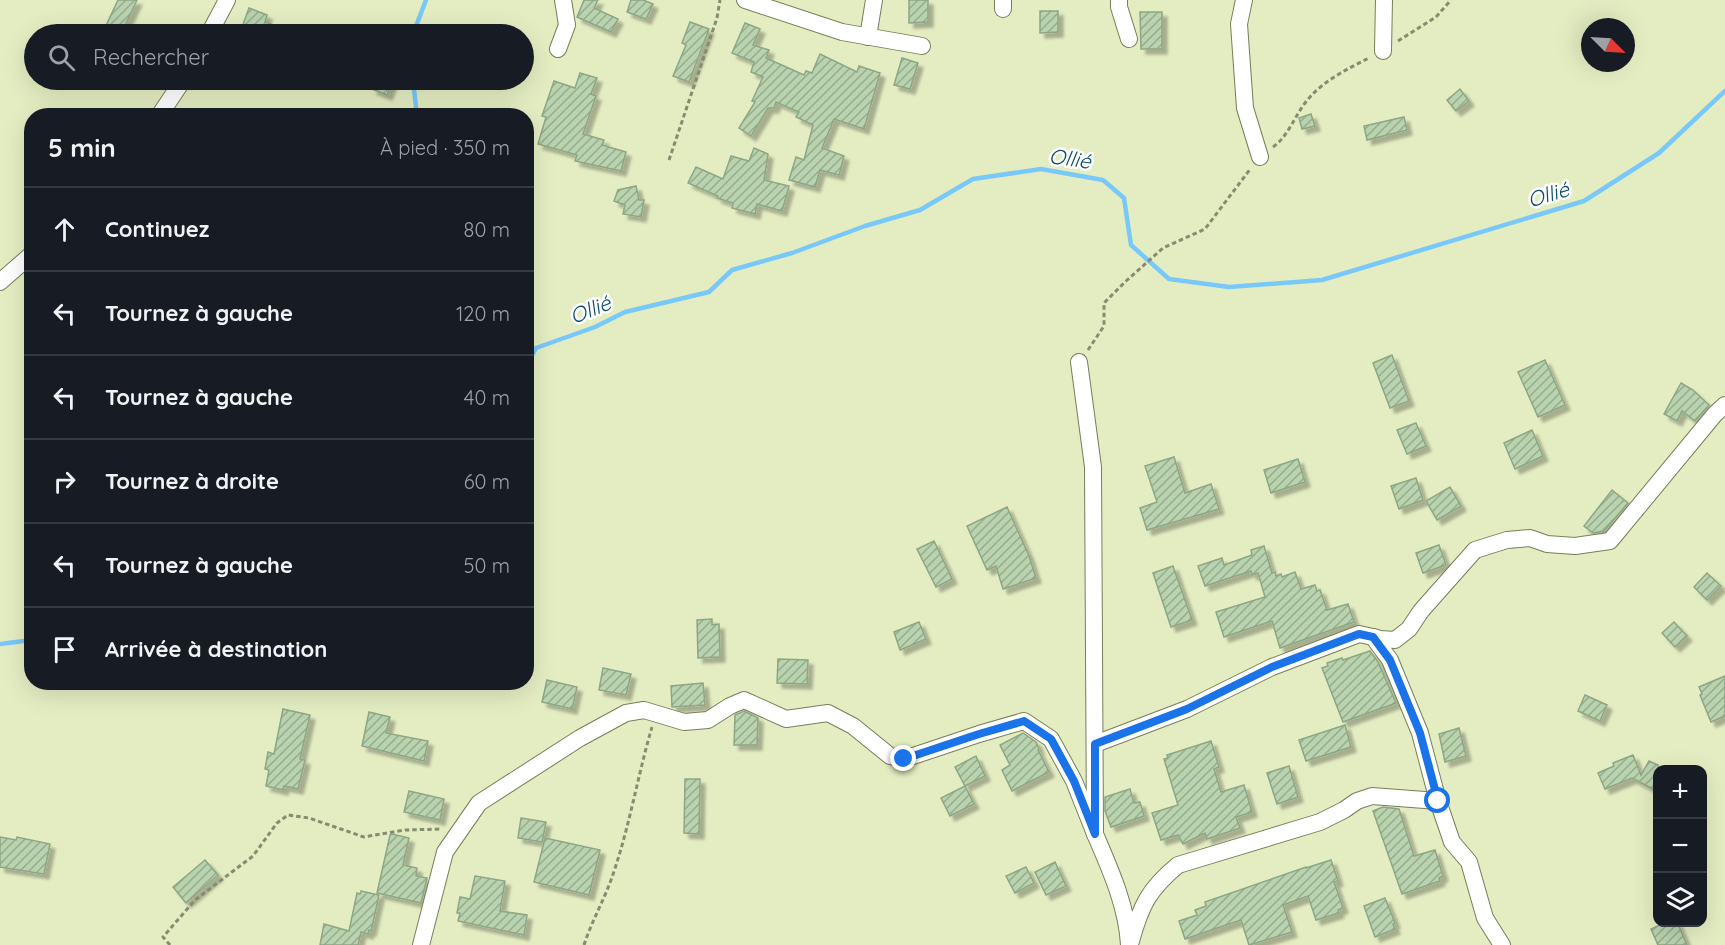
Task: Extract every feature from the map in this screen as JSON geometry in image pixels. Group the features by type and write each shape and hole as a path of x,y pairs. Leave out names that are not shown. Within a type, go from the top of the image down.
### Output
{"street":[{"path":"214,24 227,0"},
{"path":"558,48 567,25 563,0"},
{"path":"745,0 843,32 922,45"},
{"path":"868,37 874,0"},
{"path":"1119,0 1129,39"},
{"path":"1244,0 1239,24 1245,108 1260,157"},
{"path":"1383,51 1384,0"},
{"path":"164,108 176,90"},
{"path":"0,282 24,261"},
{"path":"1079,362 1093,466 1095,834"},
{"path":"1095,744 1187,709 1272,667 1359,634 1395,640 1409,629 1421,611 1475,550 1507,540 1530,538 1547,544 1575,546 1610,541 1715,414 1725,405"},
{"path":"1373,637 1390,660 1420,733 1438,801 1452,842 1469,862 1485,918 1502,945"},
{"path":"421,945 445,852 479,803 580,738 626,712 644,710 684,722 708,720 744,700 786,718 828,713 854,726 890,756 904,759 1024,721 1051,739 1074,781 1113,877 1128,929 1130,945"},
{"path":"1130,945 1139,912 1159,881 1178,865 1320,822 1357,801 1372,796 1438,801"}],"path":[{"path":"669,160 717,18 720,0"},
{"path":"584,945 610,882 631,816 656,714"},
{"path":"170,945 163,937 176,920 195,900 253,856 277,823 288,815 309,818 364,837 405,831 461,828"}],"building":[{"path":"118,0 137,0 126,24 107,24"},
{"path":"584,0 598,0 594,8 618,19 611,32 577,17"},
{"path":"631,0 643,0 653,4 646,19 627,12"},
{"path":"909,0 928,0 928,22 909,23"},
{"path":"249,8 267,15 265,22 271,24 243,24"},
{"path":"1040,11 1058,11 1058,32 1040,33"},
{"path":"1140,12 1162,12 1162,49 1141,49"},
{"path":"690,22 709,29 689,82 673,76 686,45 682,43"},
{"path":"745,23 760,29 753,45 769,50 766,58 804,75 806,71 812,73 820,54 857,72 859,66 880,73 864,129 834,119 822,148 844,156 839,175 820,170 815,187 789,180 796,157 804,160 813,125 796,117 799,112 776,102 774,108 768,108 751,136 739,128 755,102 752,101 763,77 751,72 754,62 732,53"},
{"path":"902,58 918,63 910,89 894,85"},
{"path":"580,73 597,78 591,94 596,96 583,134 604,140 602,145 626,152 621,171 575,161 577,155 538,144 546,117 542,116 554,81 575,88"},
{"path":"1460,89 1469,101 1456,111 1447,100"},
{"path":"374,90 389,90 387,95"},
{"path":"1311,114 1315,126 1302,129 1299,118"},
{"path":"1404,117 1407,130 1367,140 1364,126"},
{"path":"754,148 768,154 764,180 789,186 782,211 757,204 755,214 732,208 733,203 717,198 718,196 688,183 696,167 723,179 731,156 749,161"},
{"path":"636,186 639,200 644,200 641,217 623,214 625,205 614,201 618,190"},
{"path":"1392,355 1409,401 1390,408 1373,363"},
{"path":"1545,360 1565,405 1538,417 1518,372"},
{"path":"1681,383 1693,390 1709,405 1695,421 1682,411 1677,421 1664,414"},
{"path":"1416,423 1426,446 1407,454 1397,430"},
{"path":"1532,430 1543,456 1515,469 1504,443"},
{"path":"1174,457 1185,493 1211,484 1219,509 1147,530 1140,508 1157,502 1145,466"},
{"path":"1298,459 1305,482 1271,493 1264,470"},
{"path":"1416,478 1423,500 1399,509 1391,486"},
{"path":"1450,487 1461,506 1437,520 1426,501"},
{"path":"1612,490 1628,503 1604,531 1593,533 1584,526"},
{"path":"1007,507 1029,556 1036,578 1003,589 996,566 987,570 967,526"},
{"path":"934,541 952,579 936,587 917,549"},
{"path":"1439,545 1446,565 1423,573 1416,553"},
{"path":"1264,546 1272,573 1275,572 1276,576 1281,574 1282,577 1295,572 1301,589 1315,585 1317,591 1320,590 1327,610 1348,604 1354,622 1280,648 1272,621 1224,637 1216,612 1265,597 1258,573 1252,575 1251,571 1205,586 1198,566 1222,558 1224,565 1252,555 1251,550"},
{"path":"1173,566 1192,620 1171,627 1153,573"},
{"path":"1707,573 1721,586 1707,600 1694,587"},
{"path":"712,619 712,625 719,624 720,657 698,658 697,620"},
{"path":"919,622 926,639 900,650 894,632"},
{"path":"1674,622 1687,636 1675,647 1662,633"},
{"path":"1370,651 1378,662 1396,703 1343,722 1322,668 1328,666 1327,663"},
{"path":"778,659 808,660 807,684 777,683"},
{"path":"603,668 631,674 626,695 599,690"},
{"path":"1725,676 1725,716 1711,722 1699,687"},
{"path":"547,680 577,687 572,709 542,702"},
{"path":"703,683 705,705 672,707 671,686"},
{"path":"1585,695 1607,705 1600,721 1578,711"},
{"path":"283,709 310,715 300,759 305,760 298,789 284,786 283,790 266,786 269,770 265,769 268,752 274,754"},
{"path":"744,711 758,718 757,745 734,745 735,715"},
{"path":"369,712 390,717 386,733 428,741 424,761 362,746"},
{"path":"1345,725 1351,747 1306,761 1299,740"},
{"path":"1459,728 1466,756 1445,762 1439,734"},
{"path":"1023,733 1036,742 1049,772 1012,791 1002,770 1010,765 1000,745"},
{"path":"1211,741 1219,767 1214,769 1221,792 1244,785 1252,812 1236,817 1240,828 1207,839 1205,833 1183,844 1178,835 1161,840 1152,813 1178,805 1164,759 1168,758 1167,755"},
{"path":"1633,755 1641,775 1649,761 1658,765 1653,765 1653,789 1632,778 1605,789 1598,773 1614,766 1613,763"},
{"path":"976,756 985,776 965,786 955,767"},
{"path":"1289,766 1298,797 1277,804 1267,773"},
{"path":"685,779 700,779 699,834 684,833"},
{"path":"965,786 974,804 950,816 941,798"},
{"path":"1130,789 1134,803 1140,802 1144,816 1111,827 1105,811 1105,797"},
{"path":"409,791 444,799 440,820 404,812"},
{"path":"1383,807 1399,809 1414,856 1435,850 1443,876 1439,878 1440,881 1402,894 1373,811"},
{"path":"521,818 546,822 542,842 518,838"},
{"path":"392,834 409,838 403,865 417,868 416,876 427,878 421,903 377,893"},
{"path":"0,837 16,840 17,837 50,844 44,874 0,867"},
{"path":"545,838 600,850 589,895 534,882"},
{"path":"205,860 218,875 186,903 173,887"},
{"path":"1331,860 1338,881 1334,882 1343,908 1338,910 1339,913 1316,920 1308,896 1283,905 1292,932 1249,945 1241,920 1185,939 1179,921 1197,915 1195,910 1206,906 1205,902"},
{"path":"1055,862 1066,886 1046,895 1035,872"},
{"path":"1026,867 1034,883 1015,893 1006,876"},
{"path":"475,876 505,881 500,911 527,915 524,935 458,921 460,897 470,899"},
{"path":"361,891 379,895 371,931 369,930 368,934 361,932 358,945 320,945 324,924 349,931 357,893 360,894"},
{"path":"1385,898 1395,923 1393,924 1395,929 1375,937 1364,906"},
{"path":"1679,927 1687,945 1658,945 1651,929"}],"waterway":[{"path":"417,24 426,0"},
{"path":"414,90 416,108"},
{"name":"Ollié","path":"534,352 536,348 595,327 625,312 709,292 732,270 792,253 865,226 920,210 973,179 1041,169 1103,180 1124,198 1131,245 1169,279 1229,287 1322,280 1584,201 1659,153 1725,91"},
{"name":"Ollié","path":"0,644 24,641"}],"route":[{"path":"904,759 1024,721 1051,739 1060,753 1095,834 1095,744 1187,709 1272,667 1359,634 1373,637 1390,660 1420,733 1438,801"}]}
